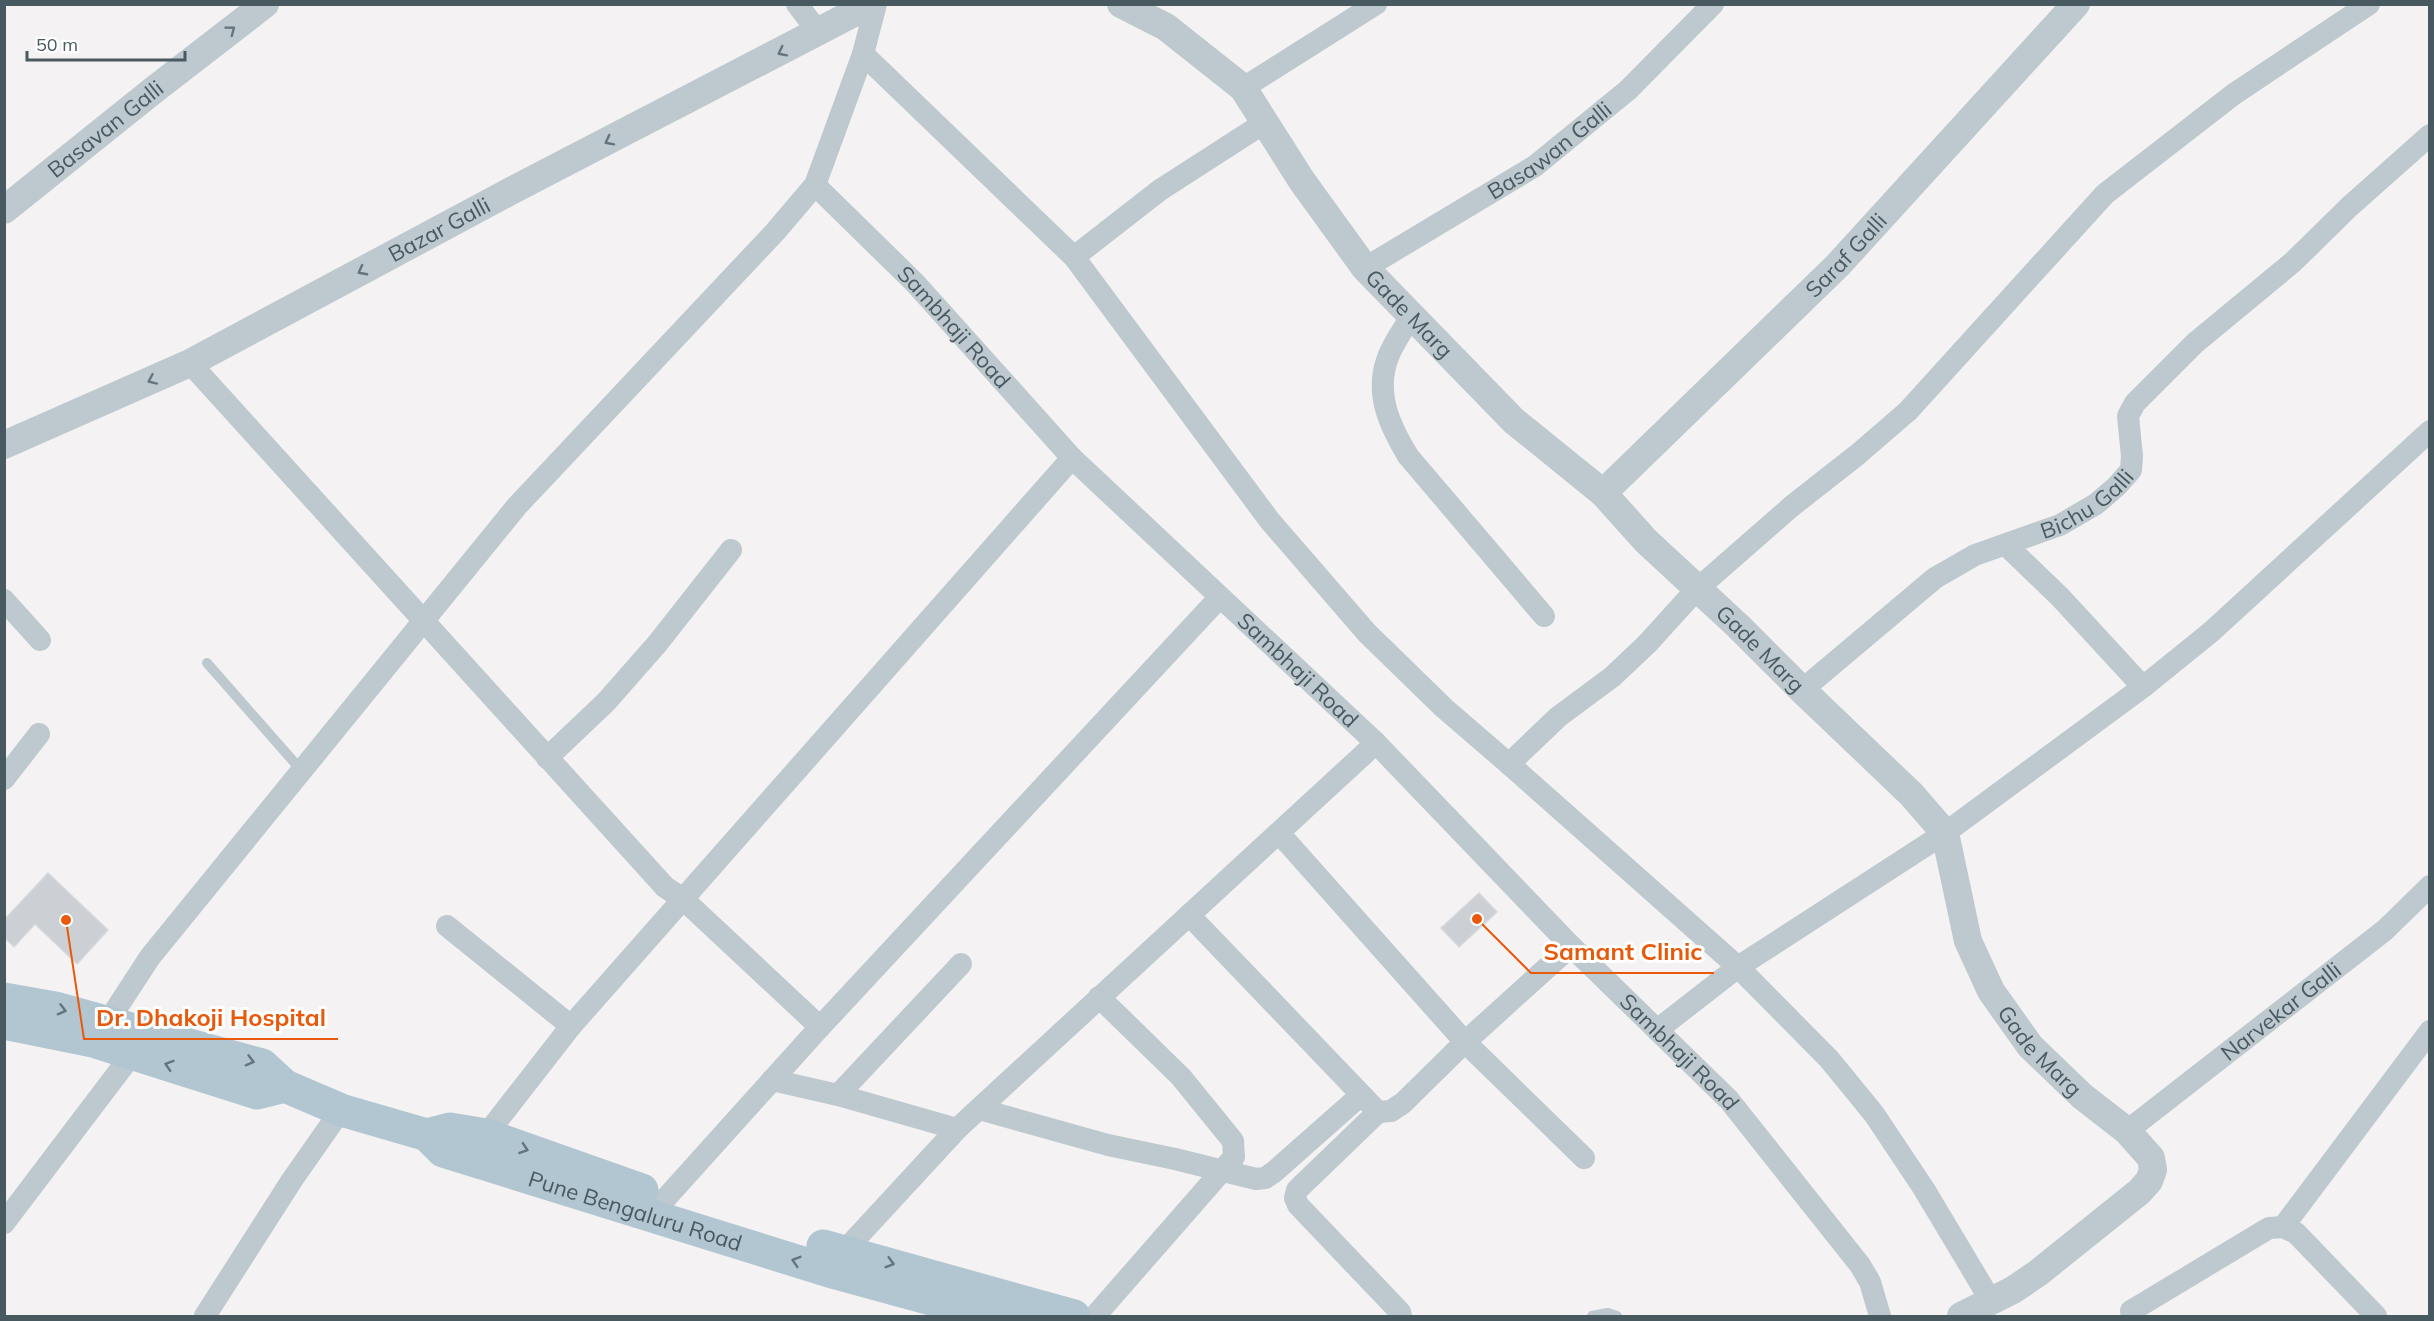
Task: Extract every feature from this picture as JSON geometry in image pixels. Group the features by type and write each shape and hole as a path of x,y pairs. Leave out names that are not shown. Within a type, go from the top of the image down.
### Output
{"main road":[{"name":"Pune Bengaluru Road","path":"4,999 55,1008 262,1065 285,1086 341,1110 427,1135 443,1151 835,1261 993,1317"},
{"path":"4,1023 93,1041 257,1093 285,1086"},
{"path":"427,1135 450,1129 486,1135 666,1198 835,1261 877,1260 1074,1317"}],"street":[{"name":"Basavan Galli","path":"4,210 265,4"},
{"path":"797,4 819,33"},
{"name":"Bazar Galli","path":"4,445 190,363 509,192 871,4"},
{"path":"107,1023 150,957 517,506 775,232 815,185 863,54 876,4"},
{"name":"Gade Marg","path":"1121,4 1166,27 1243,88 1302,181 1365,268 1514,421 1603,493 1646,541 1696,590 1738,626 1911,794 1945,833 1968,942 1991,991 2030,1046 2082,1096 2127,1131 2151,1158 2153,1170 2149,1180 2139,1192 2038,1273 1961,1317"},
{"path":"1243,88 1376,4"},
{"name":"Basawan Galli","path":"1365,268 1535,166 1628,90 1713,4"},
{"name":"Saraf Galli","path":"1603,493 1838,265 1954,135 2076,4"},
{"path":"1509,764 1558,717 1612,677 1655,636 1696,590 1792,506 1908,411 2105,194 2170,141 2234,94 2369,4"},
{"path":"863,54 1074,257 1270,521 1367,633 1443,708 1738,967 1829,1059 1874,1114 1924,1189 1991,1301"},
{"path":"1074,257 1160,190 1264,123"},
{"name":"Bichu Galli","path":"1802,690 1935,578 1975,555 2060,525 2096,504 2131,470 2133,456 2128,416 2135,403 2195,343 2293,262 2349,207 2430,135"},
{"name":"Sambhaji Road","path":"815,185 915,283 1072,458 1376,742 1571,946 1729,1100 1860,1265 1870,1282 1880,1317"},
{"path":"1412,315 1387,359 1381,388 1390,427 1408,456 1544,616"},
{"path":"190,363 665,887 684,899 820,1027"},
{"path":"1657,1030 1738,967 1945,833 2143,687 2211,632 2430,431"},
{"path":"486,1135 571,1026 1072,458"},
{"path":"2006,545 2060,597 2143,687"},
{"path":"547,758 606,702 731,550"},
{"path":"666,1198 820,1027 1220,597"},
{"path":"4,600 40,640"},
{"path":"4,779 39,734"},
{"path":"835,1261 957,1128 1376,742"},
{"path":"1279,833 1465,1042 1584,1158"},
{"name":"Narvekar Galli","path":"2127,1131 2385,930 2430,886"},
{"path":"1189,915 1378,1112"},
{"path":"447,926 571,1026"},
{"path":"1401,1317 1400,1312 1298,1205 1295,1198 1297,1190 1378,1112 1391,1111 1403,1103 1465,1042 1571,946"},
{"path":"838,1095 961,964"},
{"path":"1095,1317 1234,1157 1233,1141 1181,1077 1099,997"},
{"path":"2283,1227 2430,1031"},
{"path":"4,1223 133,1053"},
{"path":"772,1080 838,1095 957,1128"},
{"path":"979,1109 1108,1145 1256,1179 1265,1178 1275,1172 1361,1095"},
{"path":"205,1317 292,1180 341,1110"},
{"path":"2131,1311 2269,1228 2283,1227 2296,1233 2376,1317"}],"lane":[{"path":"207,663 302,770"},
{"path":"1592,1317 1608,1313 1617,1317"}],"building":[{"path":"48,873 108,930 77,964 35,924 14,947 4,937 4,920"},
{"path":"1479,893 1497,912 1459,947 1441,928"}],"place":[{"name":"Samant Clinic","path":"1477,919"},
{"name":"Dr. Dhakoji Hospital","path":"66,920"}]}
